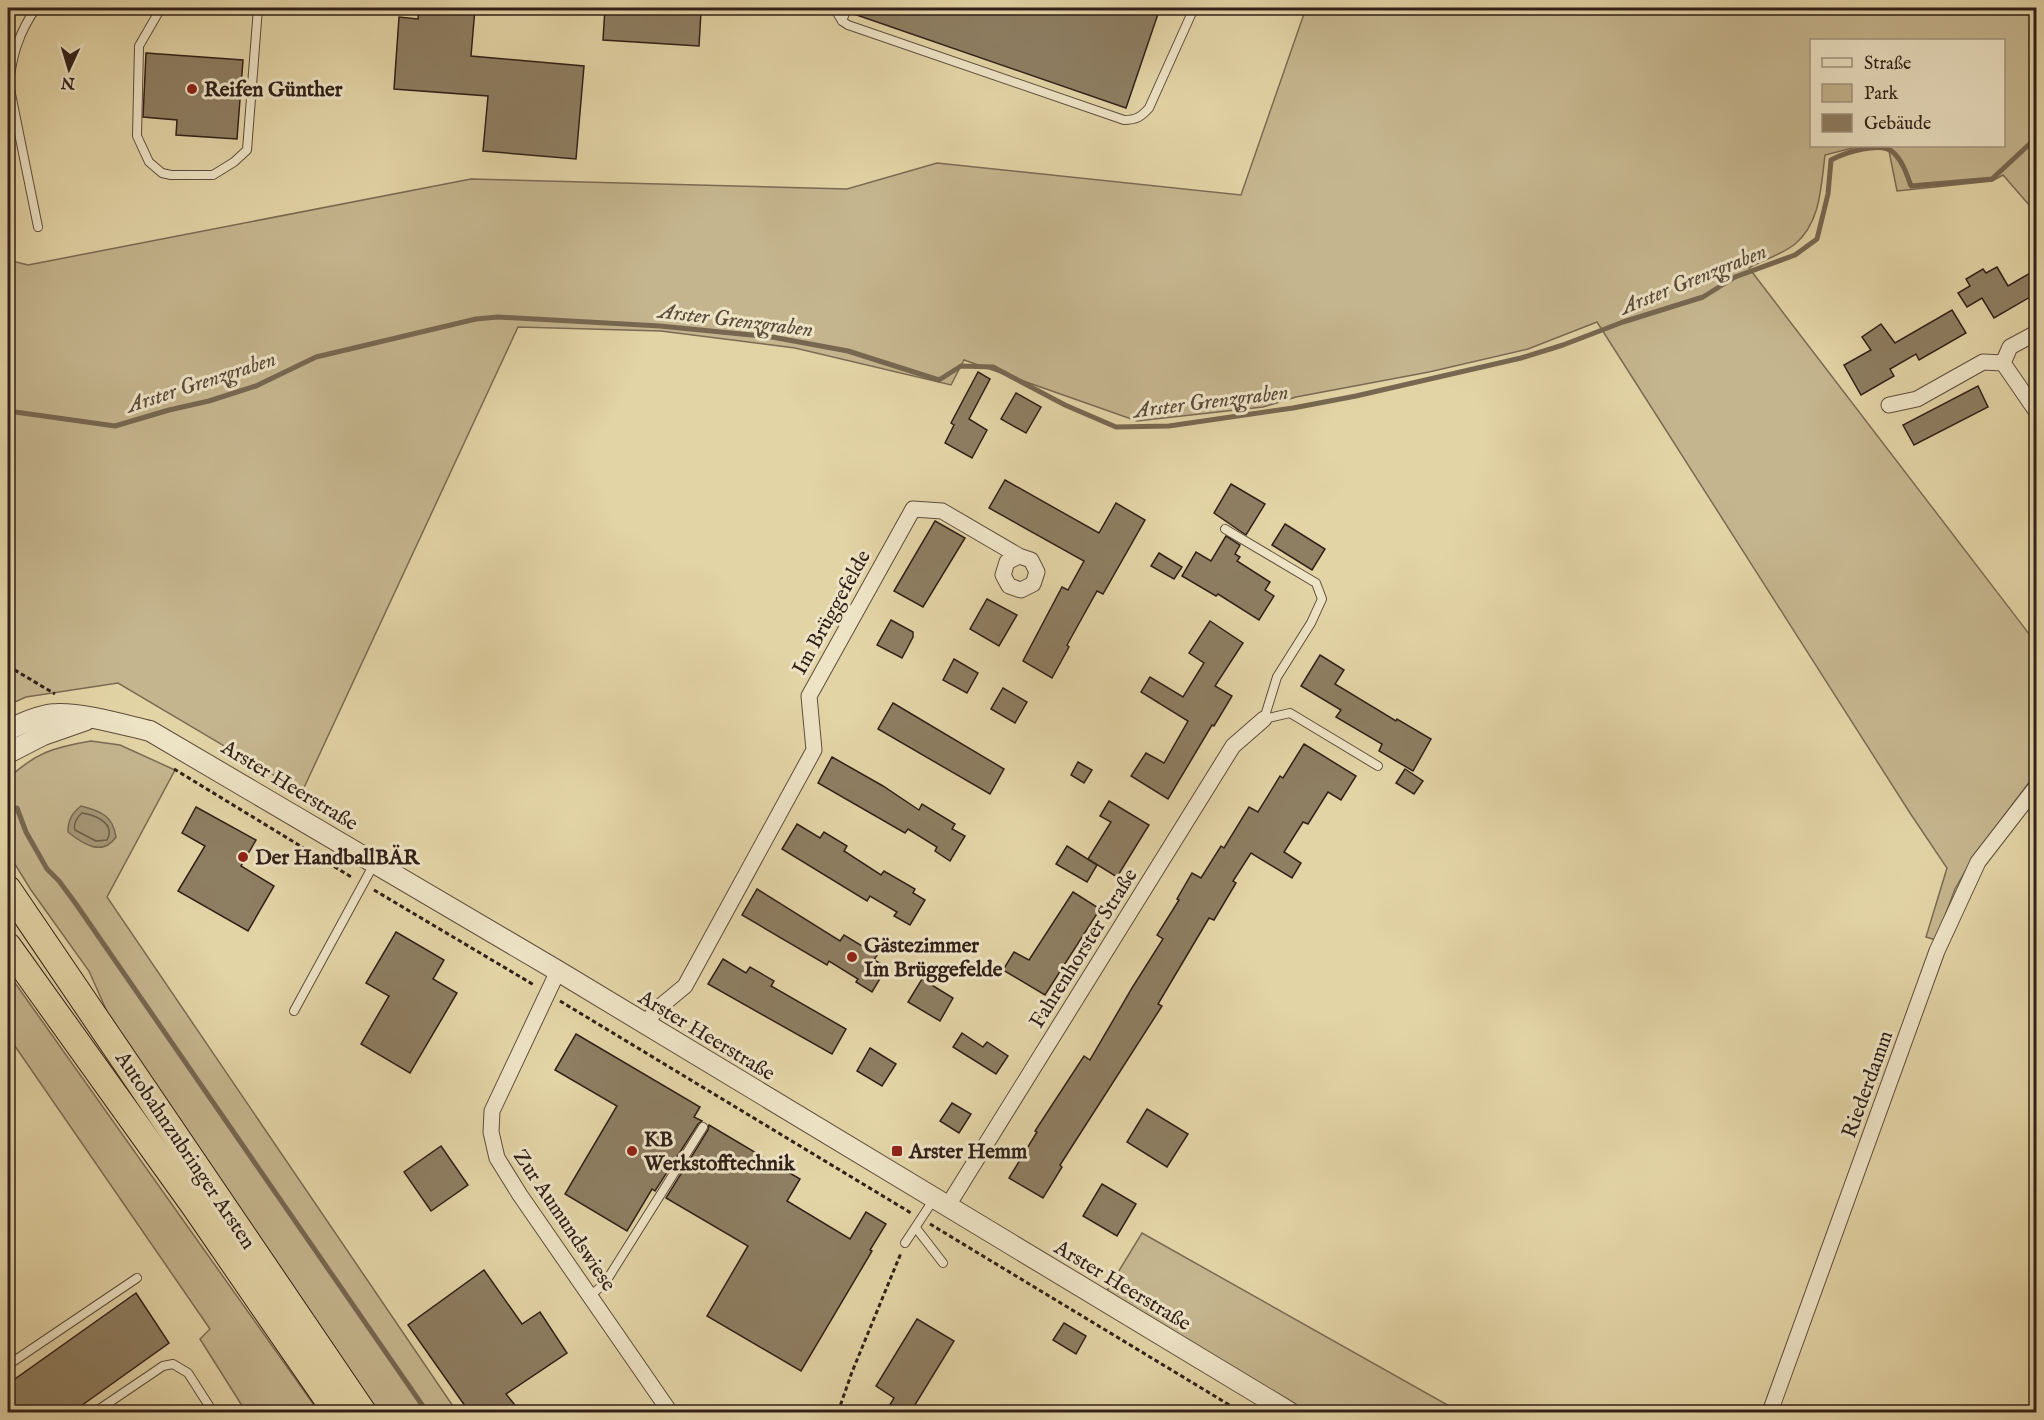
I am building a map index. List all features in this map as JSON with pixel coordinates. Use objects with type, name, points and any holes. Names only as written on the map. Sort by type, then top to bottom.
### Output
[{"type":"highway","name":"Autobahnzubringer Arsten","points":[[8,889],[363,1413]]},
{"type":"highway","name":"Autobahnzubringer Arsten","points":[[8,946],[195,1207],[336,1413]]},
{"type":"street","points":[[2003,363],[2010,347],[2037,333]]},
{"type":"street","points":[[1889,405],[1917,399],[1983,363],[2003,363]]},
{"type":"street","points":[[2003,363],[2037,411]]},
{"type":"street","name":"Im Brüggefelde","points":[[645,1025],[656,1010],[685,986],[814,750],[808,696],[913,509],[942,511],[1019,556]]},
{"type":"street","name":"Arster Heerstraße","points":[[8,730],[21,723],[56,714],[92,718],[150,731],[558,971],[1289,1413]]},
{"type":"street","points":[[8,753],[43,735],[92,718]]},
{"type":"street","name":"Fahrenhorster Straße","points":[[940,1203],[1233,746],[1264,719]]},
{"type":"street","name":"Riederdamm","points":[[1770,1413],[1937,951],[1978,862],[2037,787]]},
{"type":"street","name":"Zur Aumundswiese","points":[[558,971],[492,1111],[491,1132],[497,1158],[669,1412]]},
{"type":"lane","points":[[36,8],[19,35],[11,60],[9,84],[39,227]]},
{"type":"lane","points":[[161,8],[140,46],[137,136],[149,162],[162,173],[171,175],[213,175],[248,150],[258,8]]},
{"type":"lane","points":[[834,8],[842,21],[1124,120],[1135,120],[1142,117],[1149,108],[1194,8]]},
{"type":"lane","points":[[842,21],[847,8]]},
{"type":"lane","points":[[1226,529],[1316,583],[1322,599],[1311,623],[1277,677],[1264,719]]},
{"type":"lane","points":[[1264,719],[1290,713],[1378,766]]},
{"type":"lane","points":[[294,1011],[374,863]]},
{"type":"lane","points":[[590,1296],[605,1283],[703,1128]]},
{"type":"lane","points":[[905,1243],[922,1219],[940,1203]]},
{"type":"lane","points":[[916,1228],[943,1263]]},
{"type":"lane","points":[[8,1365],[136,1278]]},
{"type":"lane","points":[[95,1413],[163,1366],[173,1364],[188,1373],[213,1413]]},
{"type":"path","points":[[8,666],[55,694]]},
{"type":"path","points":[[171,766],[1241,1413]]},
{"type":"path","points":[[838,1413],[852,1372],[905,1243]]},
{"type":"green space","points":[[1306,8],[2036,8],[2036,213],[2003,175],[1992,181],[1897,191],[1888,147],[2005,147],[2005,39],[1810,39],[1810,147],[1856,147],[1825,155],[1818,203],[1804,235],[1790,248],[1749,268],[2036,643],[2036,773],[1974,856],[1955,889],[1936,940],[1926,937],[1947,868],[1597,322],[1528,349],[1429,372],[1296,397],[1263,407],[1137,421],[964,360],[951,385],[795,348],[661,331],[518,327],[302,792],[118,683],[26,697],[8,705],[8,260],[28,265],[471,179],[847,189],[937,163],[1241,195]]},
{"type":"green space","points":[[91,741],[120,745],[175,770],[107,897],[457,1412],[378,1412],[112,1023],[89,971],[31,890],[8,853],[8,779],[27,763],[46,752]]},
{"type":"green space","points":[[8,973],[319,1412],[246,1412],[200,1339],[210,1329],[8,1036]]},
{"type":"green space","points":[[1142,1233],[1460,1412],[1306,1412],[1106,1292]]},
{"type":"water","points":[[81,806],[100,812],[109,819],[116,837],[111,843],[99,847],[92,846],[68,832],[71,817]]},
{"type":"building","points":[[419,8],[475,8],[471,56],[584,66],[576,159],[483,151],[488,96],[394,89],[399,17],[418,19]]},
{"type":"building","points":[[605,8],[701,12],[699,46],[603,40]]},
{"type":"building","points":[[853,8],[1160,8],[1126,108],[851,13]]},
{"type":"building","name":"Reifen Günther","points":[[146,53],[243,60],[237,139],[176,135],[177,120],[143,117]]},
{"type":"building","points":[[1997,267],[2008,286],[2037,269],[2037,293],[1994,318],[1982,298],[1967,307],[1958,293],[1970,286],[1966,279],[1983,269],[1986,273]]},
{"type":"building","points":[[1952,310],[1966,333],[1919,360],[1916,354],[1890,369],[1894,376],[1861,395],[1844,365],[1871,350],[1862,337],[1881,324],[1895,343]]},
{"type":"building","points":[[978,372],[990,379],[969,419],[987,430],[972,458],[945,443],[954,425],[951,423]]},
{"type":"building","points":[[1978,386],[1988,407],[1914,445],[1903,425]]},
{"type":"building","points":[[1016,393],[1041,407],[1026,433],[1001,419]]},
{"type":"building","points":[[1005,480],[1099,533],[1116,503],[1145,520],[1103,594],[1097,591],[1067,645],[1069,647],[1052,678],[1023,661],[1062,587],[1068,590],[1084,561],[989,508]]},
{"type":"building","points":[[1231,484],[1265,504],[1246,535],[1214,513]]},
{"type":"building","points":[[935,521],[965,538],[923,607],[894,591]]},
{"type":"building","points":[[1285,524],[1325,549],[1312,570],[1272,545]]},
{"type":"building","points":[[1226,536],[1240,545],[1235,554],[1240,557],[1237,561],[1270,582],[1265,590],[1274,596],[1259,620],[1218,594],[1216,596],[1182,576],[1196,552],[1211,561]]},
{"type":"building","points":[[1159,553],[1182,567],[1174,579],[1151,566]]},
{"type":"building","points":[[987,599],[1017,615],[999,646],[970,629]]},
{"type":"building","points":[[891,620],[913,632],[913,637],[902,658],[877,645]]},
{"type":"building","points":[[1210,621],[1243,643],[1215,686],[1232,696],[1168,799],[1131,776],[1146,753],[1164,763],[1188,721],[1141,692],[1150,677],[1183,697],[1204,663],[1189,653]]},
{"type":"building","points":[[1320,655],[1344,670],[1335,684],[1431,739],[1413,771],[1379,751],[1382,744],[1336,717],[1341,710],[1301,686]]},
{"type":"building","points":[[954,659],[978,673],[967,693],[943,680]]},
{"type":"building","points":[[1003,688],[1027,702],[1015,723],[991,709]]},
{"type":"building","points":[[893,703],[1004,769],[990,794],[878,729]]},
{"type":"building","points":[[1304,744],[1356,776],[1341,800],[1328,792],[1308,824],[1303,822],[1284,852],[1301,863],[1292,878],[1251,853],[1233,881],[1236,883],[1214,920],[1209,918],[1158,1004],[1162,1006],[1060,1165],[1062,1167],[1043,1198],[1009,1178],[1037,1132],[1035,1131],[1084,1056],[1090,1060],[1163,939],[1157,935],[1179,900],[1177,899],[1192,873],[1201,878],[1221,846],[1224,848],[1249,807],[1258,812],[1280,776],[1283,778]]},
{"type":"building","points":[[832,757],[919,810],[922,804],[955,824],[952,829],[965,836],[950,861],[935,851],[937,847],[908,829],[905,833],[818,783]]},
{"type":"building","points":[[1078,762],[1092,770],[1084,783],[1071,775]]},
{"type":"building","points":[[1405,769],[1423,781],[1414,794],[1396,783]]},
{"type":"building","points":[[1109,801],[1149,825],[1117,877],[1088,859],[1111,822],[1100,816]]},
{"type":"building","points":[[196,807],[256,840],[241,866],[274,886],[248,931],[178,891],[205,846],[182,833]]},
{"type":"building","points":[[797,824],[820,838],[824,832],[847,846],[844,851],[881,875],[884,871],[915,889],[913,893],[925,900],[910,925],[894,916],[897,912],[870,896],[867,901],[782,849]]},
{"type":"building","points":[[1067,846],[1097,865],[1087,882],[1056,864]]},
{"type":"building","points":[[757,889],[840,941],[844,935],[877,955],[874,960],[887,967],[872,992],[856,982],[858,979],[829,961],[827,965],[742,915]]},
{"type":"building","points":[[1073,892],[1100,909],[1045,995],[1003,970],[1014,952],[1029,960]]},
{"type":"building","points":[[396,932],[444,960],[433,979],[457,993],[410,1073],[361,1044],[389,996],[366,983]]},
{"type":"building","points":[[723,959],[746,973],[750,967],[774,981],[771,986],[846,1029],[832,1054],[708,984]]},
{"type":"building","points":[[922,979],[953,998],[940,1021],[908,1002]]},
{"type":"building","points":[[962,1033],[983,1047],[987,1042],[1008,1056],[996,1074],[953,1047]]},
{"type":"building","name":"KB Werkstofftechnik","points":[[576,1034],[700,1107],[694,1117],[702,1121],[655,1191],[652,1189],[627,1231],[565,1194],[617,1106],[555,1070]]},
{"type":"building","points":[[870,1048],[896,1064],[882,1086],[857,1071]]},
{"type":"building","points":[[952,1103],[971,1114],[959,1133],[940,1121]]},
{"type":"building","points":[[1147,1109],[1188,1134],[1167,1167],[1127,1142]]},
{"type":"building","points":[[709,1125],[800,1179],[787,1201],[850,1239],[866,1212],[886,1224],[801,1371],[707,1316],[748,1246],[666,1198]]},
{"type":"building","points":[[441,1146],[468,1185],[431,1211],[404,1172]]},
{"type":"building","points":[[1102,1184],[1136,1204],[1117,1236],[1083,1216]]},
{"type":"building","points":[[484,1270],[522,1324],[540,1312],[567,1353],[506,1394],[515,1405],[503,1413],[470,1413],[408,1325]]},
{"type":"building","points":[[136,1293],[169,1343],[71,1413],[8,1413],[8,1384]]},
{"type":"building","points":[[917,1319],[954,1341],[910,1413],[885,1413],[894,1398],[876,1386]]},
{"type":"building","points":[[1064,1323],[1086,1336],[1076,1354],[1053,1340]]},
{"type":"waterway","name":"Arster Grenzgraben","points":[[8,411],[115,426],[256,386],[316,357],[476,319],[498,317],[660,326],[772,337],[848,351],[939,380],[961,366],[993,367],[1065,405],[1116,427],[1169,426],[1293,408],[1356,396],[1521,358],[1563,345],[1623,322],[1703,297],[1735,277],[1795,255],[1817,239],[1828,194],[1831,160],[1837,157],[1863,149],[1888,149],[1900,160],[1911,186],[1992,179],[2036,138]]},
{"type":"waterway","points":[[17,808],[26,832],[47,869],[76,904],[427,1412]]},
{"type":"place","name":"Reifen Günther","points":[[192,89]]},
{"type":"place","name":"Der HandballBÄR","points":[[243,857]]},
{"type":"place","name":"Gästezimmer Im Brüggefelde","points":[[852,957]]},
{"type":"place","name":"KB Werkstofftechnik","points":[[632,1151]]},
{"type":"place","name":"Arster Hemm","points":[[897,1151]]}]
